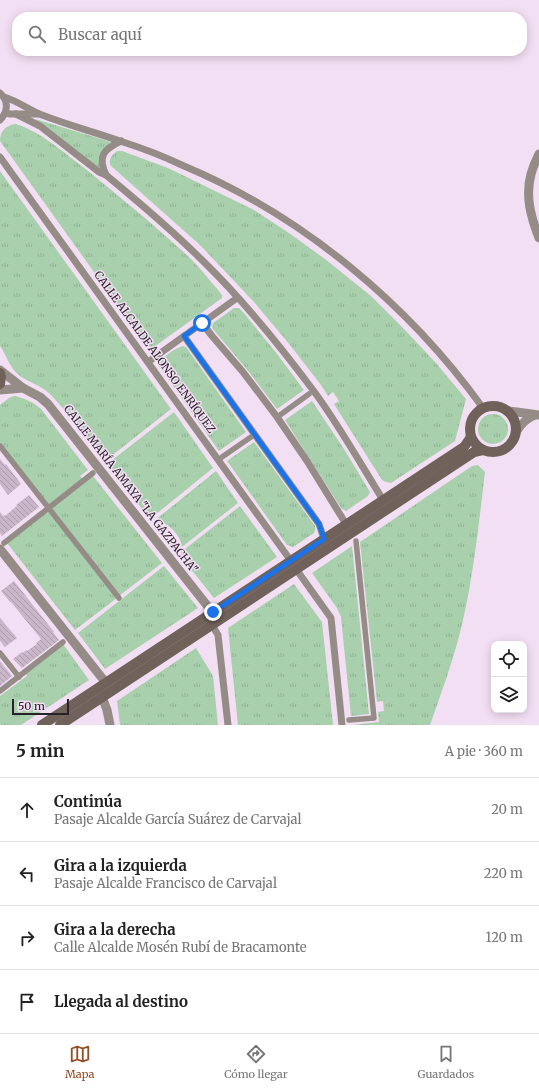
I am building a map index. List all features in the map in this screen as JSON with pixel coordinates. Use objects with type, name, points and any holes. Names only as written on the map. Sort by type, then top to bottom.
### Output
[{"type":"main road","points":[[0,373],[0,384]]},
{"type":"main road","points":[[495,406],[507,411],[513,419],[516,432],[509,445],[503,450],[496,452],[488,452],[477,446],[471,437],[470,426],[476,414],[483,408],[495,406]]},
{"type":"main road","points":[[60,725],[212,625],[294,565],[324,539],[464,447],[471,437]]},
{"type":"main road","points":[[42,725],[213,612],[294,565],[474,452],[483,450]]},
{"type":"street","points":[[0,120],[6,113],[6,104],[2,95]]},
{"type":"street","points":[[2,95],[41,115],[122,141],[186,166],[220,182],[258,203],[310,236],[341,259],[377,290],[406,318],[441,354],[483,408]]},
{"type":"street","points":[[6,113],[41,115]]},
{"type":"street","points":[[16,114],[40,126],[99,172],[106,175],[169,228],[210,268],[280,347],[314,391],[383,500]]},
{"type":"street","points":[[106,175],[102,168],[103,154],[107,149],[122,141]]},
{"type":"street","points":[[539,154],[531,174],[529,196],[529,208],[539,238]]},
{"type":"street","name":"CALLE ALCALDE ALONSO ENRÍQUEZ","points":[[0,157],[331,618],[342,725]]},
{"type":"street","points":[[148,362],[237,298]]},
{"type":"street","points":[[202,323],[243,372],[277,417],[307,461],[346,524]]},
{"type":"street","points":[[184,336],[319,524],[324,539]]},
{"type":"street","name":"CALLE MARÍA AMAYA \"LA GAZPACHA\"","points":[[0,370],[23,388],[35,394],[48,404],[213,612]]},
{"type":"street","points":[[0,390],[23,388]]},
{"type":"street","points":[[280,415],[309,394]]},
{"type":"street","points":[[507,411],[537,415]]},
{"type":"street","points":[[516,432],[522,422],[537,415]]},
{"type":"street","points":[[222,457],[251,436]]},
{"type":"street","points":[[0,446],[119,598]]},
{"type":"street","points":[[93,473],[2,546],[106,683]]},
{"type":"street","points":[[349,720],[374,718],[356,541]]},
{"type":"street","points":[[212,625],[218,635],[228,725]]},
{"type":"street","points":[[0,691],[63,642]]},
{"type":"street","points":[[0,653],[19,677]]},
{"type":"street","points":[[102,698],[107,710],[110,725]]},
{"type":"green space","points":[[35,119],[111,142],[105,148],[101,171]]},
{"type":"green space","points":[[16,124],[26,128],[53,144],[140,214],[191,259],[219,291],[222,298],[154,347],[147,346],[0,141],[2,131],[9,126]]},
{"type":"green space","points":[[117,151],[122,151],[168,168],[254,210],[325,259],[371,296],[436,363],[466,399],[455,441],[391,483],[382,480],[334,404],[339,401],[333,392],[328,396],[290,345],[254,302],[200,245],[110,165],[111,157]]},
{"type":"green space","points":[[0,171],[171,409],[105,461],[50,394],[43,388],[17,373],[11,366],[0,346]]},
{"type":"green space","points":[[234,308],[239,308],[243,312],[304,390],[277,409],[249,372],[212,328],[213,323]]},
{"type":"green space","points":[[183,346],[186,347],[246,432],[219,451],[159,366],[168,354]]},
{"type":"green space","points":[[14,396],[29,401],[41,409],[88,470],[80,476],[83,479],[49,505],[0,443],[0,405]]},
{"type":"green space","points":[[312,401],[370,492],[368,496],[346,511],[341,508],[285,420]]},
{"type":"green space","points":[[174,412],[213,468],[150,519],[107,464]]},
{"type":"green space","points":[[493,414],[503,419],[508,429],[503,439],[493,444],[483,439],[478,429],[483,419]]},
{"type":"green space","points":[[254,442],[315,526],[314,533],[293,547],[287,545],[227,461]]},
{"type":"green space","points":[[478,465],[485,472],[470,584],[456,647],[430,725],[352,725],[379,722],[378,712],[384,711],[383,701],[377,702],[360,542],[472,466]]},
{"type":"green space","points":[[216,471],[238,503],[182,547],[179,538],[173,529],[164,523],[154,521]]},
{"type":"green space","points":[[93,476],[162,563],[119,596],[52,508]]},
{"type":"green space","points":[[240,506],[277,557],[214,598],[182,558],[181,552]]},
{"type":"green space","points":[[48,511],[117,598],[75,630],[7,543]]},
{"type":"green space","points":[[352,546],[369,714],[351,716],[341,617],[337,608],[312,573]]},
{"type":"green space","points":[[164,566],[198,608],[105,669],[78,633]]},
{"type":"green space","points":[[294,584],[322,622],[333,725],[238,725],[228,628]]},
{"type":"green space","points":[[63,644],[89,680],[21,725],[0,725],[0,696],[27,676],[26,674]]},
{"type":"green space","points":[[196,648],[213,676],[218,725],[120,725],[117,701]]},
{"type":"building","points":[[0,459],[5,465],[6,464],[21,484],[8,495],[0,484]]},
{"type":"building","points":[[29,495],[39,507],[2,536],[0,533],[0,512],[3,516],[5,516]]},
{"type":"building","points":[[14,581],[59,640],[22,668],[13,659],[37,644],[36,643],[41,639],[1,591]]},
{"type":"building","points":[[0,618],[17,638],[5,647],[0,641]]},
{"type":"building","points":[[0,661],[12,676],[0,686]]},
{"type":"route","points":[[202,323],[184,336],[319,524],[324,539],[213,612]]}]
